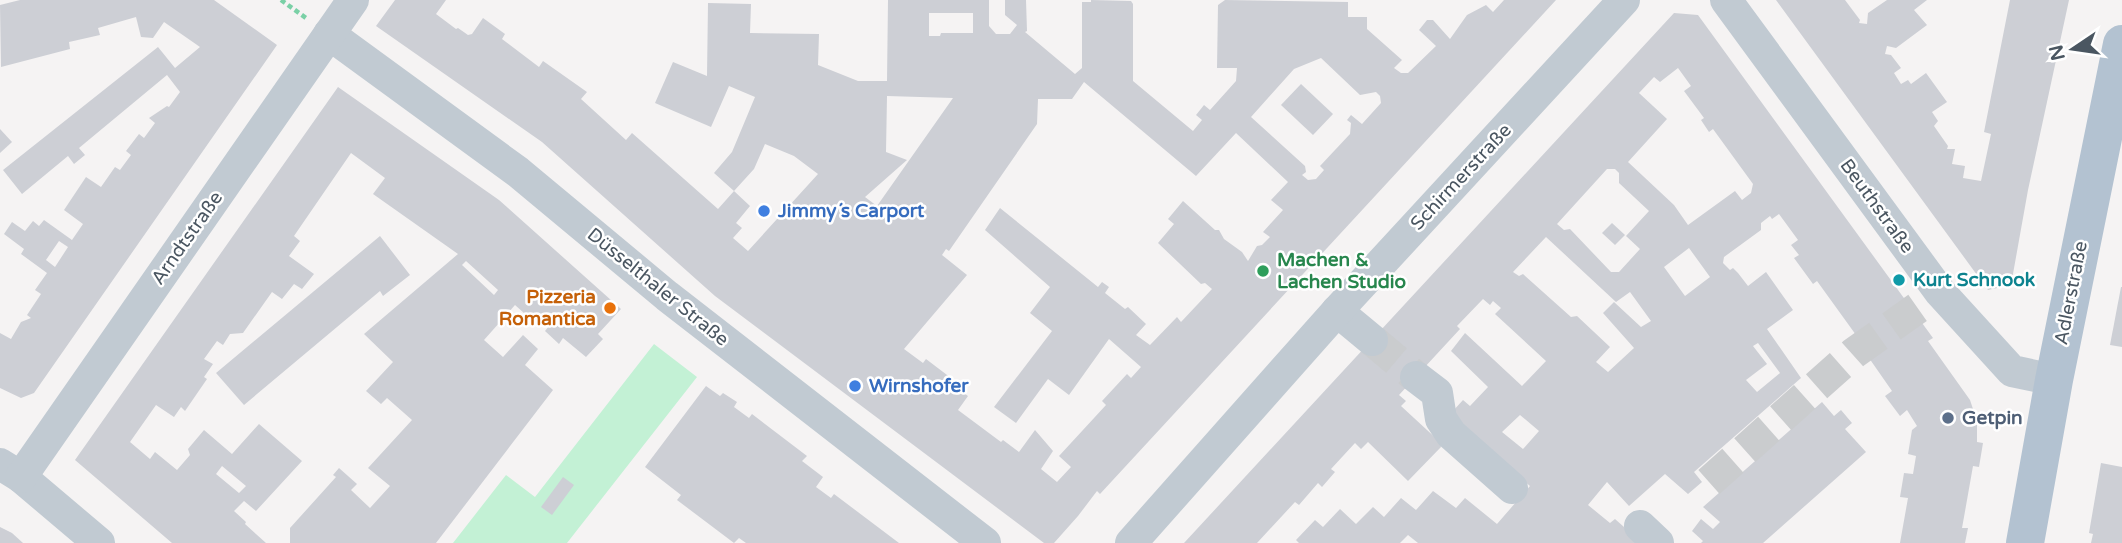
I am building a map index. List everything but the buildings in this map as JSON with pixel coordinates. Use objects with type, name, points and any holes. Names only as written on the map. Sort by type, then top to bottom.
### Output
[{"type":"main road","name":"Adlerstraße","points":[[2025,543],[2054,380],[2122,44]]},
{"type":"street","name":"Arndtstraße","points":[[11,471],[353,0]]},
{"type":"street","name":"Schirmerstraße","points":[[1131,543],[1337,311],[1624,0]]},
{"type":"street","name":"Beuthstraße","points":[[1726,0],[1940,292],[2012,371],[2054,380]]},
{"type":"street","name":"Düsselthaler Straße","points":[[329,34],[518,172],[667,296],[985,543]]},
{"type":"street","points":[[1337,311],[1372,340]]},
{"type":"street","points":[[1416,377],[1437,393],[1441,419],[1451,434],[1512,488]]},
{"type":"street","points":[[11,471],[99,543]]},
{"type":"green space","points":[[654,344],[697,377],[567,543],[453,543],[506,475],[535,497]]},
{"type":"tunnel","points":[[1709,482],[1854,353],[1940,292]]},
{"type":"tunnel","points":[[1372,340],[1416,377]]},
{"type":"place","name":"Jimmy´s Carport","points":[[764,211]]},
{"type":"place","name":"Machen & Lachen Studio","points":[[1263,271]]},
{"type":"place","name":"Kurt Schnook","points":[[1899,280]]},
{"type":"place","name":"Pizzeria Romantica","points":[[610,308]]},
{"type":"place","name":"Wirnshofer","points":[[855,386]]},
{"type":"place","name":"Getpin","points":[[1948,418]]}]
